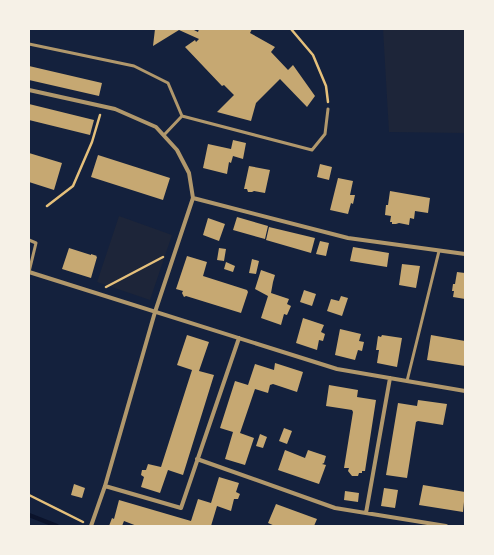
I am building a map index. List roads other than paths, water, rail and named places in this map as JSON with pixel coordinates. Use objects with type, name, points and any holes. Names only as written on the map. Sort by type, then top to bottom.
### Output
[{"type":"street","points":[[29,90],[115,109],[156,127],[177,150],[189,173],[193,198],[155,312],[105,486],[91,526]]},
{"type":"street","points":[[193,198],[348,238],[465,254]]},
{"type":"street","points":[[29,272],[337,369],[465,391]]},
{"type":"street","points":[[105,486],[181,508],[239,338]]},
{"type":"street","points":[[366,513],[390,378]]},
{"type":"street","points":[[198,459],[335,508],[446,526]]},
{"type":"lane","points":[[29,44],[134,66],[168,83],[182,116]]},
{"type":"lane","points":[[182,116],[312,150],[325,134],[328,109]]},
{"type":"lane","points":[[164,135],[182,116]]},
{"type":"lane","points":[[29,240],[36,243],[29,272]]},
{"type":"lane","points":[[408,381],[439,251]]},
{"type":"waterway","points":[[29,515],[57,526]]}]
